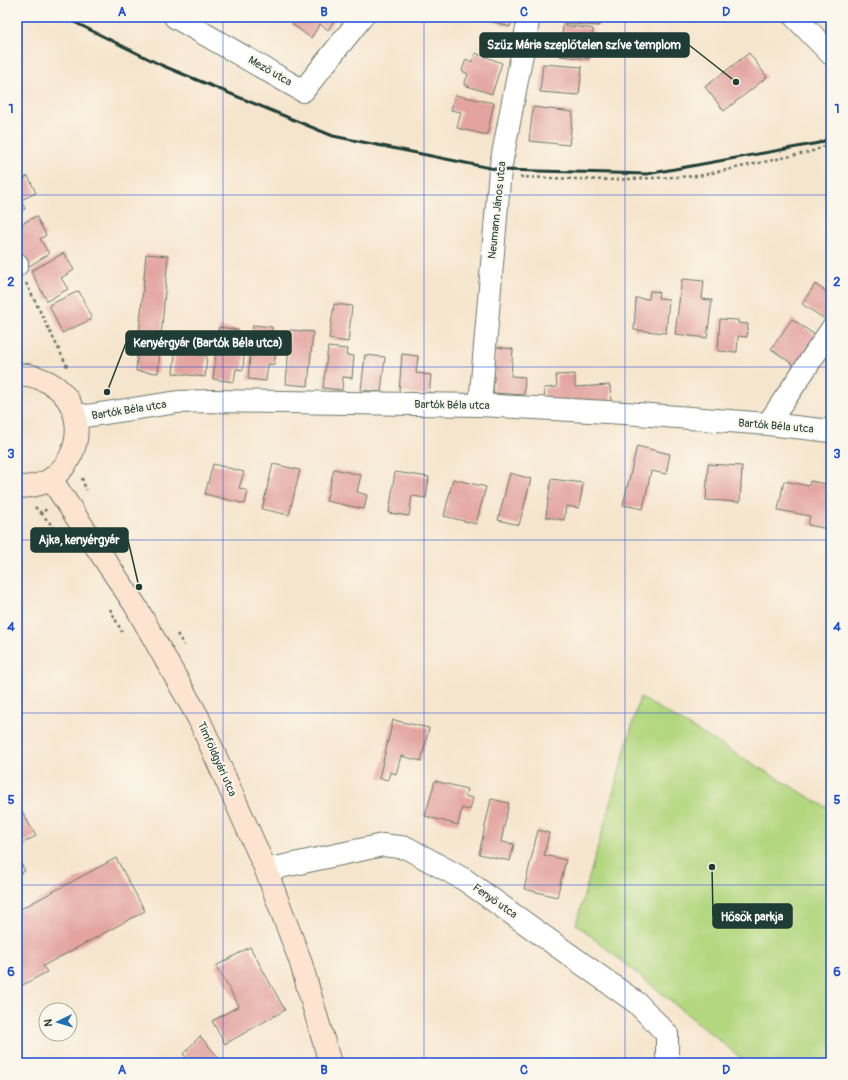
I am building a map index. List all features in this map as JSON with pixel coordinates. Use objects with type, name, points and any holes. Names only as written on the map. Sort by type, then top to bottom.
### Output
[{"type":"main road","points":[[17,375],[34,376],[47,381],[59,389],[68,400],[74,413],[77,428],[76,443],[71,457],[62,470],[51,479],[35,486],[17,488]]},
{"type":"main road","name":"Timföldgyári utca","points":[[51,479],[135,605],[198,717],[266,870],[300,960],[330,1063]]},
{"type":"street","name":"Mező utca","points":[[176,17],[303,91],[362,17]]},
{"type":"street","name":"Neumann János utca","points":[[480,405],[499,177],[529,17]]},
{"type":"street","points":[[795,17],[831,54]]},
{"type":"street","points":[[768,424],[831,330]]},
{"type":"street","name":"Bartók Béla utca","points":[[74,413],[86,416],[178,402],[211,401],[480,405],[625,413],[768,424],[831,431]]},
{"type":"street","name":"Fenyő utca","points":[[266,870],[382,845],[407,848],[465,880],[637,1003],[667,1034],[666,1063]]},
{"type":"path","points":[[499,177],[608,180],[698,176],[810,152],[831,144]]},
{"type":"path","points":[[17,265],[68,368]]},
{"type":"green space","points":[[640,697],[831,810],[831,1063],[747,1063],[576,924]]},
{"type":"building","points":[[297,17],[336,18],[328,30],[320,24],[311,38],[292,24]]},
{"type":"building","points":[[518,17],[517,20],[512,19],[510,27],[481,18]]},
{"type":"building","points":[[563,17],[600,17],[599,26],[563,23]]},
{"type":"building","points":[[563,25],[593,29],[589,59],[560,56]]},
{"type":"building","points":[[475,53],[502,63],[492,94],[464,85],[468,74],[462,71],[466,59],[472,62]]},
{"type":"building","points":[[749,53],[767,77],[724,111],[705,87]]},
{"type":"building","points":[[543,64],[582,67],[579,95],[540,92]]},
{"type":"building","points":[[455,95],[494,103],[487,135],[457,128],[461,112],[451,110]]},
{"type":"building","points":[[533,107],[573,112],[569,145],[529,141]]},
{"type":"building","points":[[17,136],[20,143],[17,144]]},
{"type":"building","points":[[28,176],[36,193],[21,200],[25,209],[17,213],[17,182]]},
{"type":"building","points":[[36,216],[46,235],[40,239],[49,254],[29,266],[17,245],[17,227]]},
{"type":"building","points":[[64,253],[74,270],[61,278],[68,289],[47,301],[31,271]]},
{"type":"building","points":[[146,254],[168,256],[158,373],[136,371]]},
{"type":"building","points":[[682,279],[704,281],[702,299],[712,300],[707,338],[675,334]]},
{"type":"building","points":[[815,284],[831,295],[831,323],[802,304]]},
{"type":"building","points":[[79,291],[92,319],[62,333],[49,305]]},
{"type":"building","points":[[650,291],[659,292],[658,298],[669,299],[666,333],[634,330],[636,298],[649,299]]},
{"type":"building","points":[[334,304],[352,306],[348,342],[329,339]]},
{"type":"building","points":[[720,319],[738,320],[738,323],[748,324],[747,337],[738,336],[737,352],[718,351]]},
{"type":"building","points":[[792,319],[822,340],[801,370],[771,349]]},
{"type":"building","points":[[253,325],[272,327],[270,343],[277,344],[274,365],[268,364],[266,381],[248,379]]},
{"type":"building","points":[[219,327],[239,330],[237,354],[244,355],[243,370],[236,369],[234,382],[213,379]]},
{"type":"building","points":[[290,330],[313,332],[308,386],[286,384]]},
{"type":"building","points":[[177,336],[196,338],[195,355],[207,356],[205,377],[173,373]]},
{"type":"building","points":[[328,347],[347,349],[346,355],[354,356],[352,378],[343,377],[342,390],[323,388]]},
{"type":"building","points":[[496,347],[513,349],[511,376],[525,377],[524,395],[493,393]]},
{"type":"building","points":[[402,354],[418,356],[416,373],[431,375],[429,395],[399,392]]},
{"type":"building","points":[[365,355],[385,357],[381,392],[361,390]]},
{"type":"building","points":[[575,374],[575,387],[610,385],[611,403],[545,406],[544,388],[557,387],[556,375]]},
{"type":"building","points":[[637,446],[670,454],[666,474],[651,471],[643,509],[623,505]]},
{"type":"building","points":[[213,464],[244,472],[239,488],[248,491],[245,504],[205,494]]},
{"type":"building","points":[[273,464],[300,470],[289,515],[262,509]]},
{"type":"building","points":[[708,464],[742,466],[740,502],[706,500]]},
{"type":"building","points":[[334,469],[361,475],[357,492],[367,495],[364,509],[326,501]]},
{"type":"building","points":[[395,472],[429,477],[426,498],[412,496],[409,516],[389,513]]},
{"type":"building","points":[[510,473],[531,479],[519,525],[498,520]]},
{"type":"building","points":[[453,479],[486,487],[476,524],[444,516]]},
{"type":"building","points":[[551,479],[583,483],[579,508],[566,506],[564,520],[546,517]]},
{"type":"building","points":[[784,481],[809,486],[810,481],[831,485],[831,512],[828,529],[808,525],[810,516],[778,510]]},
{"type":"building","points":[[393,720],[429,728],[421,761],[401,756],[396,774],[390,772],[388,780],[379,778]]},
{"type":"building","points":[[435,781],[467,789],[465,796],[473,798],[470,810],[462,808],[458,825],[425,816]]},
{"type":"building","points":[[491,799],[509,803],[501,842],[514,844],[510,861],[479,854]]},
{"type":"building","points":[[21,810],[36,836],[17,846],[17,812]]},
{"type":"building","points":[[538,830],[549,833],[544,855],[566,860],[557,897],[524,889]]},
{"type":"building","points":[[17,857],[25,871],[17,875]]},
{"type":"building","points":[[116,858],[145,911],[43,966],[47,972],[17,988],[17,911]]},
{"type":"building","points":[[250,947],[285,1010],[225,1044],[212,1021],[239,1006],[216,966]]},
{"type":"building","points":[[200,1036],[223,1063],[191,1063],[183,1054]]},
{"type":"railway","points":[[64,17],[161,65],[333,136],[500,170],[647,174],[819,143],[831,138]]},
{"type":"place","name":"Szűz Mária szeplőtelen szíve templom","points":[[736,82]]},
{"type":"place","name":"Kenyérgyár (Bartók Béla utca)","points":[[107,392]]},
{"type":"place","name":"Ajka, kenyérgyár","points":[[139,587]]},
{"type":"place","name":"Hősök parkja","points":[[712,867]]}]
